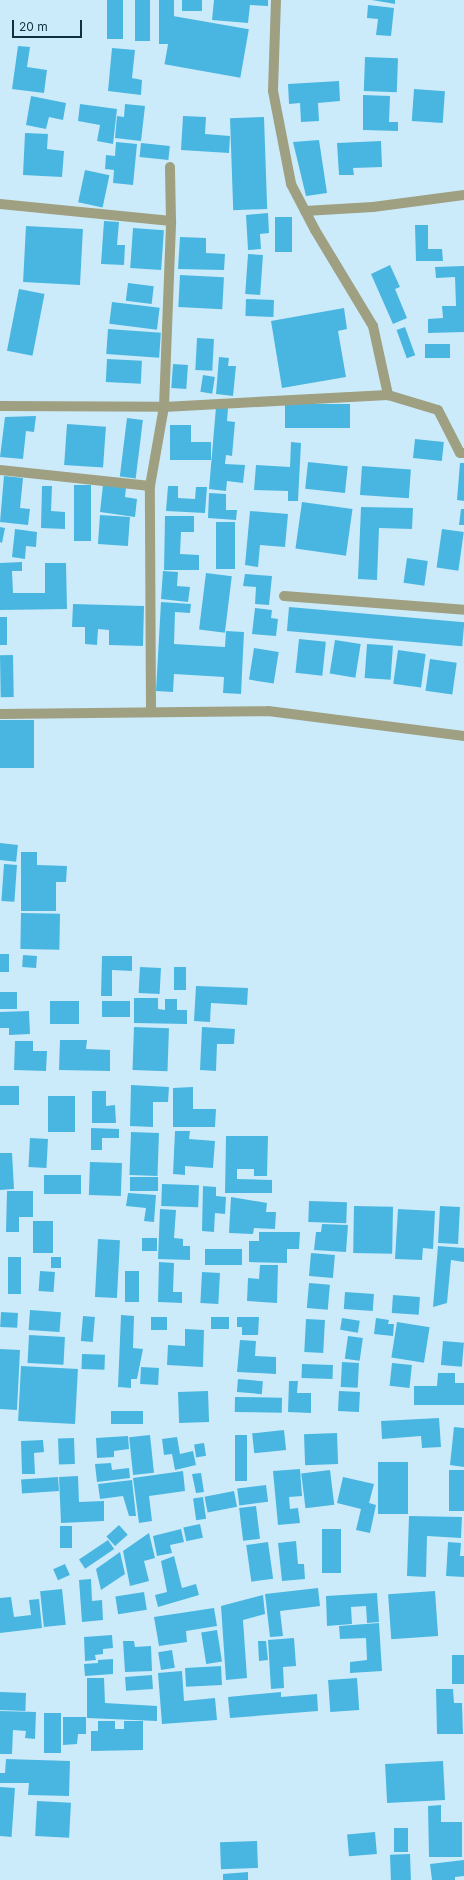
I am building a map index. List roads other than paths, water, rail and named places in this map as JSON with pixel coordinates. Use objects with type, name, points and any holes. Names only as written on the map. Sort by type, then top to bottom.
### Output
[{"type":"street","points":[[276,0],[273,91],[291,184],[305,211],[374,326],[388,395]]},
{"type":"street","points":[[151,712],[150,486],[164,407],[171,221],[170,167]]},
{"type":"street","points":[[305,211],[373,207],[464,194]]},
{"type":"street","points":[[0,204],[171,221]]},
{"type":"street","points":[[0,406],[164,407],[388,395],[438,410],[460,453],[464,453]]},
{"type":"street","points":[[0,470],[150,486]]},
{"type":"street","points":[[284,596],[464,610]]},
{"type":"street","points":[[0,714],[268,711],[464,736]]}]
